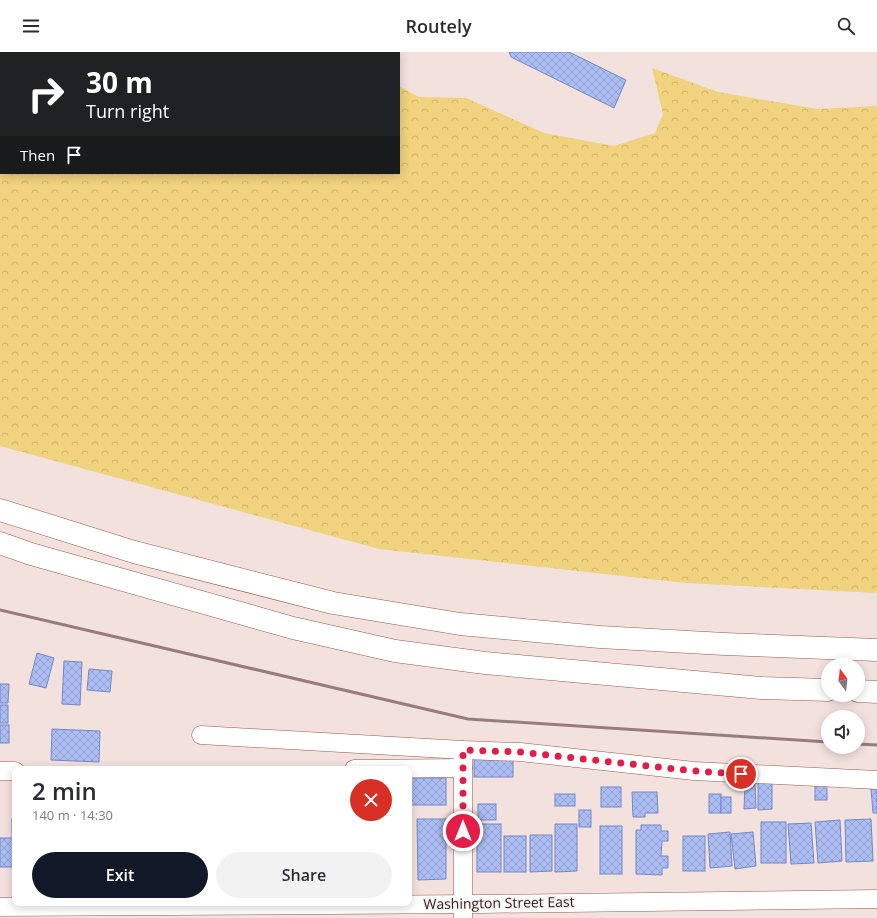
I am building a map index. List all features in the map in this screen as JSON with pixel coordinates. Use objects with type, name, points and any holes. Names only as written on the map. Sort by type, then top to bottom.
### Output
[{"type":"highway","points":[[0,510],[134,552],[333,602],[460,624],[600,637],[877,650]]},
{"type":"highway","points":[[0,543],[31,554],[292,628],[395,651],[509,665],[760,688],[821,690]]},
{"type":"highway","points":[[865,691],[877,692]]},
{"type":"street","points":[[201,735],[520,752],[694,771],[877,780]]},
{"type":"street","points":[[463,750],[463,911]]},
{"type":"street","points":[[412,768],[463,768]]},
{"type":"street","points":[[0,771],[12,771]]},
{"type":"street","name":"Washington Street East","points":[[164,906],[463,911],[877,899]]},
{"type":"street","name":"Washington Street East","points":[[0,907],[31,906]]},
{"type":"green space","points":[[652,68],[718,92],[817,109],[877,106],[877,593],[686,583],[379,549],[0,446],[0,174],[400,174],[400,87],[419,97],[466,98],[544,133],[614,146],[655,133],[663,114]]},
{"type":"building","points":[[509,52],[569,52],[626,80],[614,108],[511,57]]},
{"type":"building","points":[[37,653],[54,658],[46,688],[29,684]]},
{"type":"building","points":[[64,661],[82,662],[80,705],[62,704]]},
{"type":"building","points":[[89,669],[112,671],[110,692],[87,690]]},
{"type":"building","points":[[0,684],[9,684],[8,703],[0,703]]},
{"type":"building","points":[[0,705],[8,705],[8,723],[0,723]]},
{"type":"building","points":[[0,725],[9,725],[9,743],[0,743]]},
{"type":"building","points":[[52,729],[100,731],[99,762],[51,760]]},
{"type":"building","points":[[474,756],[513,756],[513,777],[474,777]]},
{"type":"building","points":[[412,778],[446,778],[446,805],[412,805]]},
{"type":"building","points":[[772,782],[772,809],[758,810],[758,783]]},
{"type":"building","points":[[745,784],[755,784],[756,808],[744,809]]},
{"type":"building","points":[[815,785],[827,785],[827,800],[815,800]]},
{"type":"building","points":[[601,787],[621,787],[621,807],[601,807]]},
{"type":"building","points":[[877,788],[877,813],[873,813],[871,789]]},
{"type":"building","points":[[632,792],[657,792],[658,813],[645,813],[645,817],[633,817]]},
{"type":"building","points":[[555,794],[575,794],[575,806],[555,806]]},
{"type":"building","points":[[709,794],[721,794],[721,813],[709,813]]},
{"type":"building","points":[[721,797],[731,797],[731,813],[721,813]]},
{"type":"building","points":[[478,804],[496,804],[496,820],[478,820]]},
{"type":"building","points":[[579,810],[591,810],[591,827],[579,827]]},
{"type":"building","points":[[417,819],[446,819],[446,879],[418,880]]},
{"type":"building","points":[[871,819],[873,861],[846,862],[845,820]]},
{"type":"building","points":[[840,820],[842,861],[818,863],[815,822]]},
{"type":"building","points":[[761,822],[786,822],[786,863],[761,863]]},
{"type":"building","points":[[811,823],[814,863],[791,864],[788,824]]},
{"type":"building","points":[[477,824],[501,824],[501,872],[477,872]]},
{"type":"building","points":[[555,824],[577,824],[577,871],[555,872]]},
{"type":"building","points":[[641,825],[661,825],[661,831],[668,831],[668,841],[662,841],[661,856],[668,856],[668,868],[662,868],[662,875],[636,874],[636,830],[641,830]]},
{"type":"building","points":[[600,826],[622,826],[622,874],[600,874]]},
{"type":"building","points":[[730,832],[732,866],[710,868],[708,834]]},
{"type":"building","points":[[753,832],[756,866],[735,869],[731,834]]},
{"type":"building","points":[[530,835],[552,835],[552,871],[530,872]]},
{"type":"building","points":[[504,836],[526,836],[526,872],[504,872]]},
{"type":"building","points":[[683,836],[705,836],[705,871],[683,871]]},
{"type":"building","points":[[0,838],[12,838],[12,867],[0,867]]},
{"type":"railway","points":[[0,610],[468,719],[821,742]]},
{"type":"railway","points":[[865,744],[877,745]]},
{"type":"route","points":[[463,831],[463,750],[520,752],[694,771],[741,774]]}]
